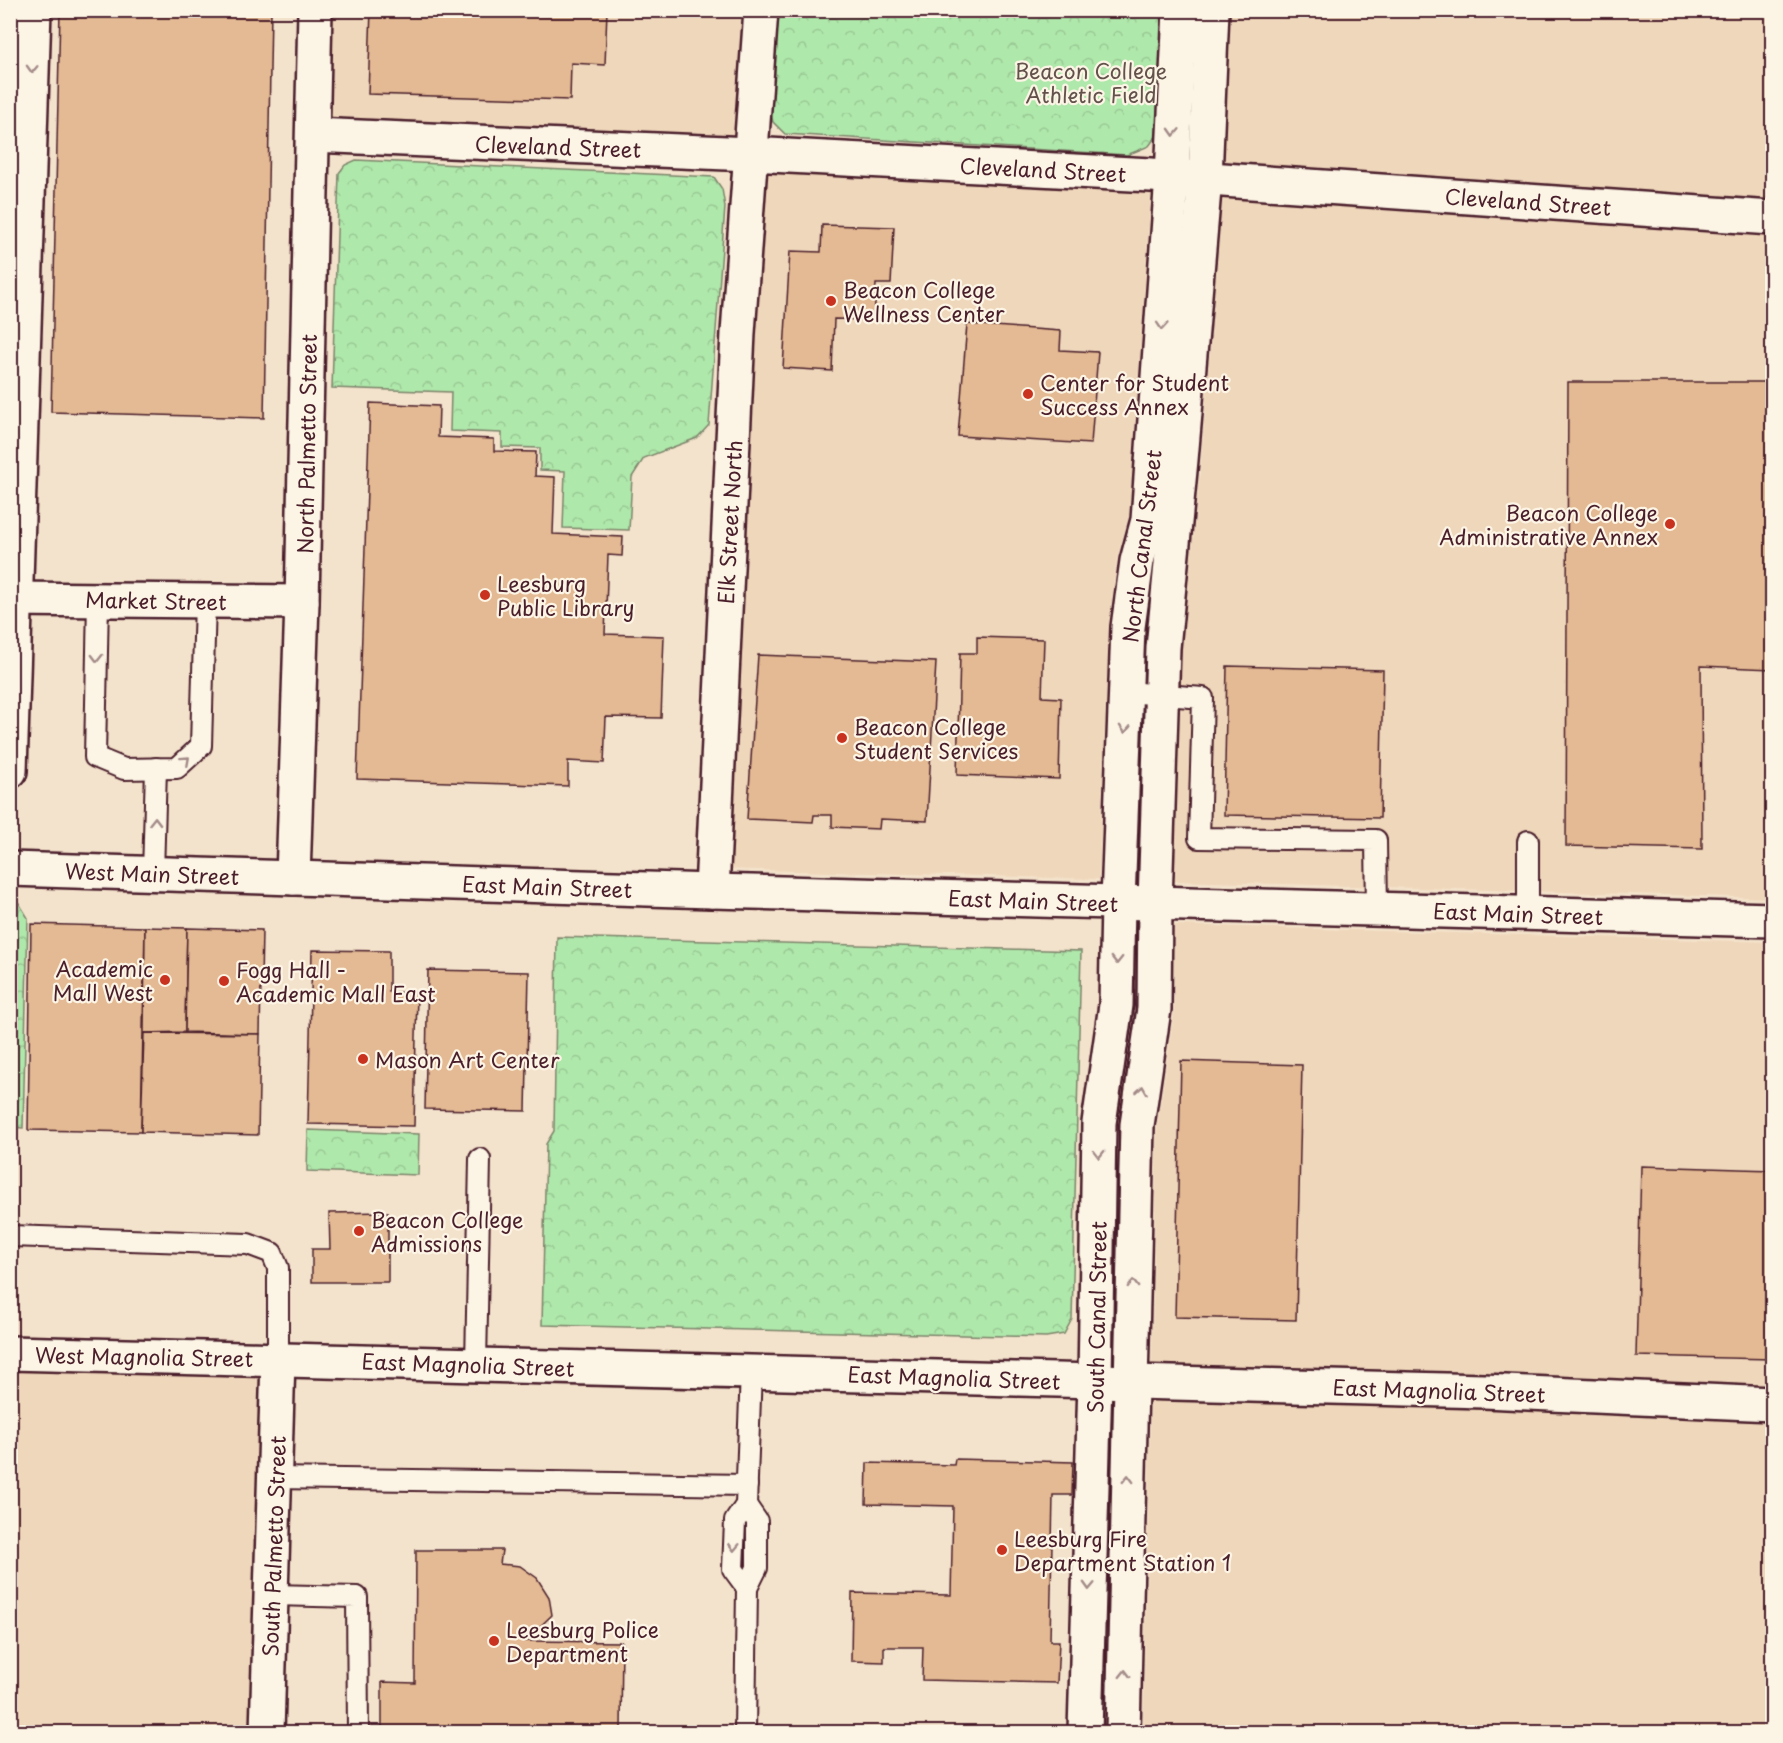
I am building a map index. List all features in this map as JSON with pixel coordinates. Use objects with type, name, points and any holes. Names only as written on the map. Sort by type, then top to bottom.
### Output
[{"type":"street","points":[[10,771],[13,599],[34,10]]},
{"type":"street","name":"North Palmetto Street","points":[[293,878],[302,602],[315,10]]},
{"type":"street","name":"Elk Street North","points":[[712,891],[738,333],[761,10]]},
{"type":"street","name":"North Canal Street","points":[[1118,902],[1128,627],[1137,561],[1148,520],[1172,176],[1180,10]]},
{"type":"street","points":[[1123,1732],[1137,1125],[1154,1010],[1161,694],[1204,178],[1212,10]]},
{"type":"street","name":"Cleveland Street","points":[[313,135],[750,154],[1172,176],[1773,218]]},
{"type":"street","name":"Market Street","points":[[13,599],[302,602]]},
{"type":"street","name":"West Main Street","points":[[10,869],[293,878]]},
{"type":"street","name":"East Main Street","points":[[293,878],[1773,920]]},
{"type":"street","name":"South Canal Street","points":[[1085,1732],[1095,1381],[1099,1123],[1116,1005],[1118,902]]},
{"type":"street","name":"West Magnolia Street","points":[[10,1353],[278,1359]]},
{"type":"street","name":"East Magnolia Street","points":[[278,1359],[1473,1391],[1773,1404]]},
{"type":"street","name":"South Palmetto Street","points":[[267,1732],[278,1359]]},
{"type":"lane","points":[[98,599],[95,757],[124,769],[177,768],[201,746],[205,601]]},
{"type":"lane","points":[[1126,692],[1203,698],[1199,838],[1376,840],[1377,909]]},
{"type":"lane","points":[[153,873],[156,768]]},
{"type":"lane","points":[[1528,841],[1528,913]]},
{"type":"lane","points":[[476,1364],[480,1159]]},
{"type":"lane","points":[[10,1236],[248,1244],[272,1253],[278,1268],[278,1359]]},
{"type":"lane","points":[[745,1732],[747,1588],[757,1568],[757,1521],[746,1495],[752,1371]]},
{"type":"lane","points":[[274,1478],[746,1495]]},
{"type":"lane","points":[[272,1595],[357,1597],[358,1732]]},
{"type":"shaded area","points":[[759,10],[759,132],[774,148],[1153,165],[1129,515],[1117,558],[1109,624],[1099,879],[719,869],[756,157],[326,133],[328,11]]},
{"type":"shaded area","points":[[1231,11],[1772,11],[1772,898],[1175,881],[1182,649],[1201,462],[1224,179]]},
{"type":"shaded area","points":[[1174,925],[1772,942],[1772,1732],[1143,1732],[1157,1127],[1174,1013]]},
{"type":"shaded area","points":[[10,1337],[287,1351],[277,1732],[11,1732]]},
{"type":"green space","name":"Beacon College Athletic Field","points":[[775,11],[1167,11],[1160,131],[1149,146],[1127,155],[785,134],[773,122],[769,107]]},
{"type":"green space","points":[[356,160],[714,177],[722,189],[725,207],[709,425],[697,438],[644,458],[632,477],[629,530],[563,528],[565,471],[540,470],[540,448],[502,447],[502,433],[450,431],[451,392],[332,388],[339,173],[345,165]]},
{"type":"green space","points":[[11,898],[19,903],[28,918],[23,1128],[11,1127]]},
{"type":"green space","points":[[557,937],[1081,951],[1072,1319],[1064,1334],[1046,1337],[542,1325],[546,1144],[554,1131]]},
{"type":"green space","points":[[308,1130],[419,1134],[418,1175],[307,1171]]},
{"type":"building","points":[[60,10],[271,10],[264,418],[51,412]]},
{"type":"building","points":[[371,10],[607,10],[605,65],[571,63],[570,100],[368,94]]},
{"type":"building","name":"Beacon College Wellness Center","points":[[822,225],[894,227],[891,284],[876,284],[874,320],[834,319],[832,371],[783,368],[790,251],[821,252]]},
{"type":"building","name":"Center for Student Success Annex","points":[[967,324],[1061,331],[1060,350],[1098,352],[1091,444],[958,436]]},
{"type":"building","name":"Beacon College Administrative Annex","points":[[1568,382],[1772,382],[1772,669],[1701,666],[1702,849],[1566,846]]},
{"type":"building","name":"Leesburg Public Library","points":[[370,403],[439,406],[438,437],[494,439],[494,451],[536,452],[535,476],[555,477],[553,534],[623,537],[622,556],[608,555],[605,634],[664,636],[661,718],[606,717],[604,763],[568,761],[568,786],[357,779]]},
{"type":"building","points":[[977,637],[1044,639],[1042,697],[1061,698],[1059,779],[957,775],[960,653],[977,653]]},
{"type":"building","name":"Beacon College Student Services","points":[[758,655],[936,662],[927,821],[880,819],[879,829],[832,827],[832,815],[814,815],[813,822],[747,819]]},
{"type":"building","points":[[1227,666],[1383,670],[1380,818],[1224,815]]},
{"type":"building","points":[[31,924],[145,927],[141,1132],[28,1130]]},
{"type":"building","name":"Academic Mall West","points":[[145,927],[187,928],[185,1032],[144,1033]]},
{"type":"building","name":"Fogg Hall - Academic Mall East","points":[[187,928],[262,930],[260,1034],[185,1032]]},
{"type":"building","name":"Mason Art Center","points":[[312,950],[389,951],[389,992],[417,993],[414,1126],[308,1124]]},
{"type":"building","points":[[428,970],[529,972],[526,1111],[425,1109]]},
{"type":"building","points":[[144,1033],[260,1034],[258,1135],[141,1132]]},
{"type":"building","points":[[1181,1061],[1302,1065],[1296,1320],[1175,1317]]},
{"type":"building","points":[[1641,1166],[1772,1170],[1772,1359],[1636,1356]]},
{"type":"building","name":"Beacon College Admissions","points":[[388,1212],[388,1282],[312,1282],[312,1249],[330,1249],[329,1213]]},
{"type":"building","name":"Leesburg Fire Department Station 1","points":[[955,1459],[1073,1462],[1072,1495],[1053,1495],[1050,1641],[1059,1641],[1057,1683],[922,1680],[923,1647],[884,1647],[884,1662],[851,1661],[852,1593],[951,1595],[953,1506],[866,1504],[867,1463],[954,1465]]},
{"type":"building","name":"Leesburg Police Department","points":[[416,1550],[502,1550],[500,1564],[520,1566],[537,1578],[549,1597],[552,1615],[525,1641],[622,1642],[621,1731],[661,1732],[382,1732],[382,1682],[415,1683]]},
{"type":"place","name":"Beacon College Wellness Center","points":[[831,301]]},
{"type":"place","name":"Center for Student Success Annex","points":[[1028,394]]},
{"type":"place","name":"Beacon College Administrative Annex","points":[[1670,524]]},
{"type":"place","name":"Leesburg Public Library","points":[[485,595]]},
{"type":"place","name":"Beacon College Student Services","points":[[842,738]]},
{"type":"place","name":"Academic Mall West","points":[[165,980]]},
{"type":"place","name":"Fogg Hall - Academic Mall East","points":[[224,981]]},
{"type":"place","name":"Mason Art Center","points":[[363,1059]]},
{"type":"place","name":"Beacon College Admissions","points":[[359,1231]]},
{"type":"place","name":"Leesburg Fire Department Station 1","points":[[1002,1550]]},
{"type":"place","name":"Leesburg Police Department","points":[[494,1641]]}]
